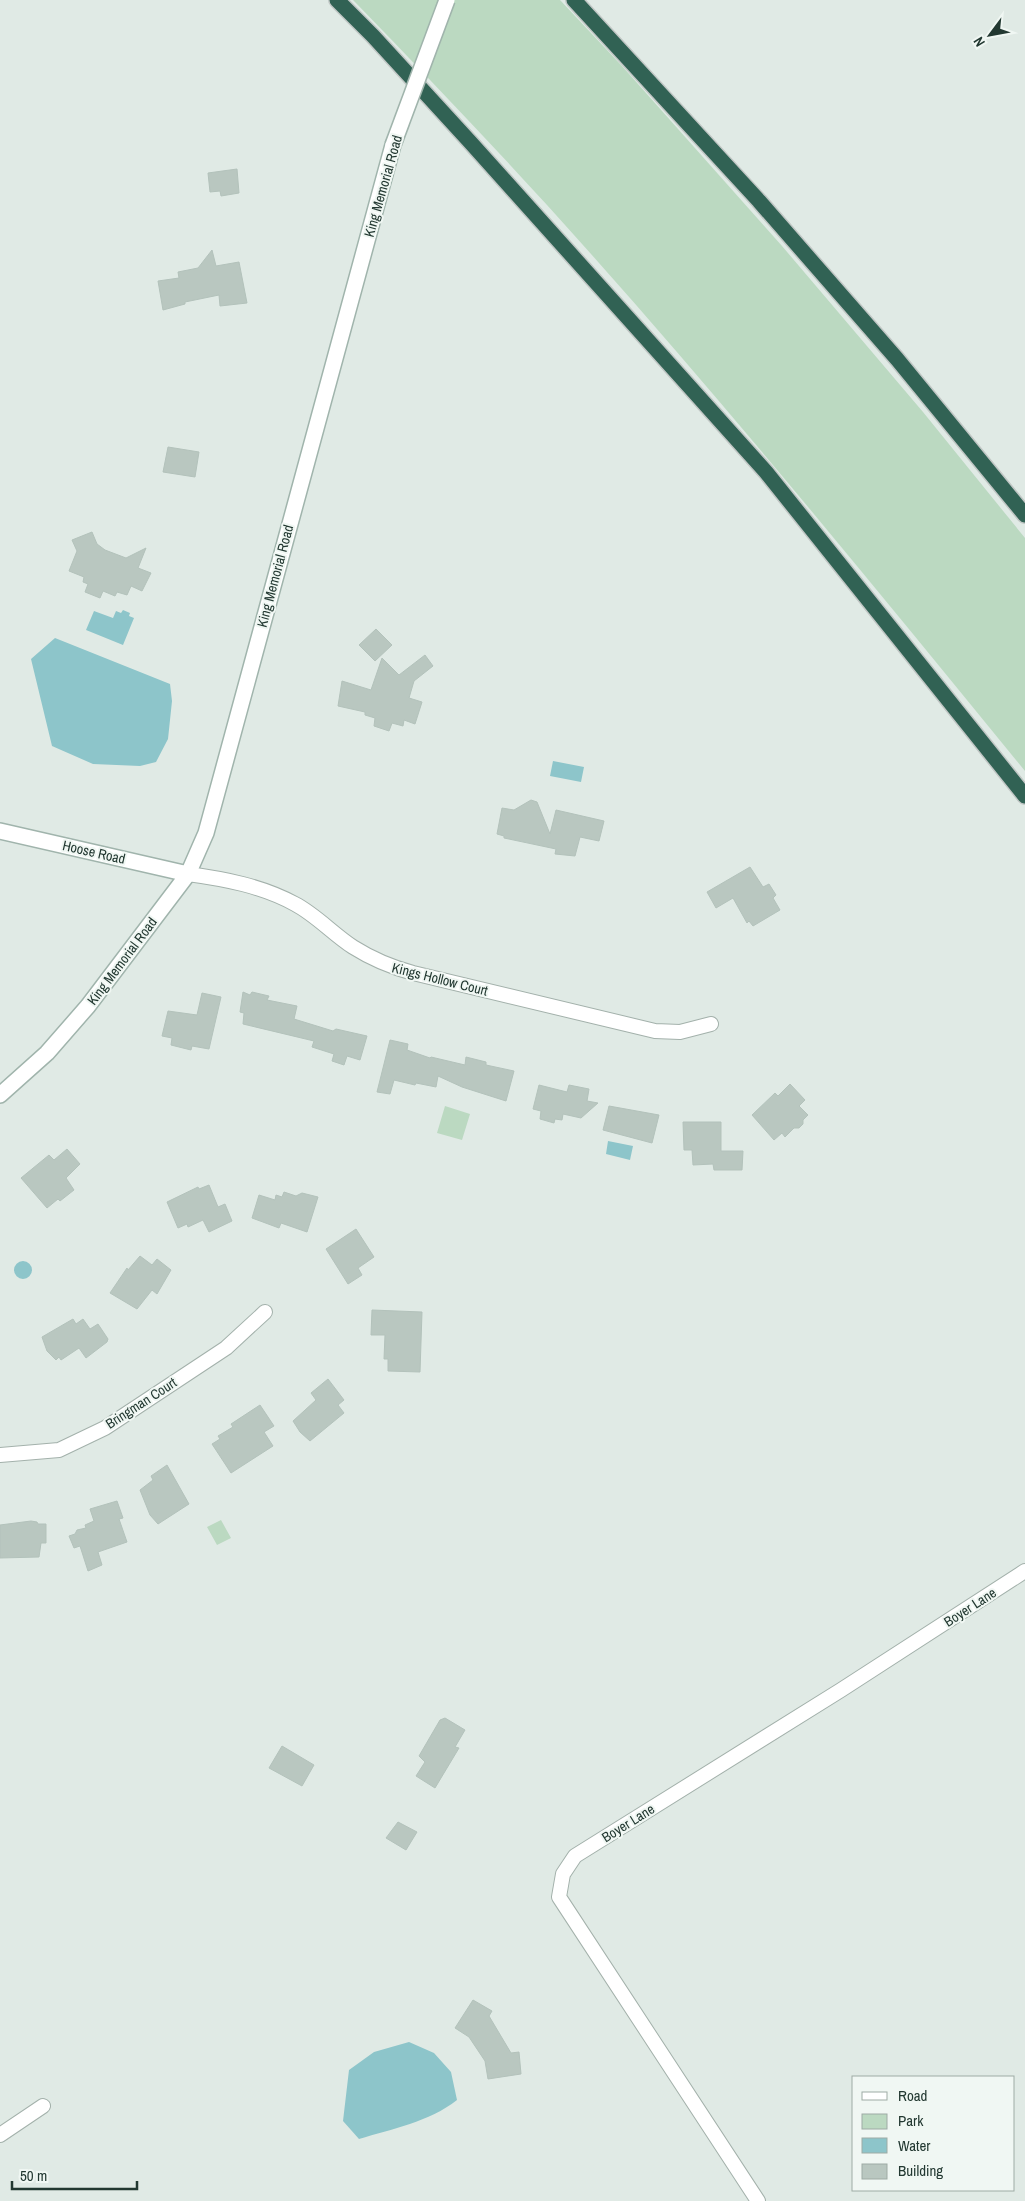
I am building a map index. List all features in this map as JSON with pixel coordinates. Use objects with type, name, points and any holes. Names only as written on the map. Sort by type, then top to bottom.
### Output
[{"type":"highway","points":[[337,0],[373,36],[471,143],[766,472],[1025,796]]},
{"type":"highway","points":[[574,0],[766,208],[897,359],[1025,515]]},
{"type":"street","name":"King Memorial Road","points":[[0,1095],[47,1053],[88,1006],[188,874],[206,833],[393,145],[447,0]]},
{"type":"street","name":"Hoose Road","points":[[0,831],[188,874]]},
{"type":"street","name":"Kings Hollow Court","points":[[188,874],[223,879],[270,892],[296,904],[353,948],[385,965],[412,973],[655,1030],[680,1032],[711,1024]]},
{"type":"street","name":"Bringman Court","points":[[0,1455],[59,1450],[105,1428],[226,1348],[265,1312]]},
{"type":"street","name":"Boyer Lane","points":[[758,2201],[566,1909],[560,1897],[563,1874],[575,1856],[841,1690],[1025,1571]]},
{"type":"street","points":[[0,2136],[43,2106]]},
{"type":"green space","points":[[353,0],[560,0],[622,66],[782,246],[923,412],[1025,538],[1025,771],[790,485],[609,274],[523,179]]},
{"type":"green space","points":[[445,1106],[470,1114],[462,1140],[437,1133]]},
{"type":"green space","points":[[221,1520],[231,1538],[217,1545],[207,1527]]},
{"type":"water","points":[[123,610],[130,613],[129,616],[134,618],[123,645],[86,630],[94,611],[113,618],[116,611],[121,613]]},
{"type":"water","points":[[55,638],[170,684],[172,701],[168,739],[156,762],[140,766],[93,764],[52,746],[31,659]]},
{"type":"water","points":[[553,761],[584,767],[581,782],[550,776]]},
{"type":"water","points":[[608,1141],[633,1146],[630,1160],[606,1154]]},
{"type":"water","points":[[19,1261],[27,1261],[32,1266],[30,1277],[19,1279],[14,1274],[14,1266]]},
{"type":"water","points":[[409,2042],[434,2053],[451,2072],[457,2100],[435,2114],[359,2139],[343,2121],[349,2070],[374,2052]]},
{"type":"building","points":[[237,169],[239,193],[221,196],[220,191],[210,192],[208,173]]},
{"type":"building","points":[[212,250],[216,266],[239,262],[247,303],[220,306],[219,295],[185,302],[185,304],[163,310],[158,281],[179,278],[178,272],[198,268]]},
{"type":"building","points":[[168,447],[199,452],[195,477],[163,472]]},
{"type":"building","points":[[92,532],[97,544],[105,550],[126,558],[146,548],[138,568],[151,573],[142,591],[131,586],[127,595],[117,592],[115,596],[103,591],[100,598],[85,592],[88,584],[83,582],[84,577],[69,571],[77,551],[72,540]]},
{"type":"building","points":[[376,629],[392,645],[375,661],[359,645]]},
{"type":"building","points":[[425,655],[433,666],[414,681],[409,698],[422,702],[415,724],[404,720],[403,726],[392,723],[389,731],[374,726],[375,718],[365,715],[365,712],[338,706],[342,681],[371,690],[382,658],[399,675]]},
{"type":"building","points":[[531,800],[537,802],[550,834],[556,810],[604,821],[599,841],[580,837],[575,856],[555,854],[556,849],[504,838],[504,836],[497,834],[502,808],[514,810]]},
{"type":"building","points":[[750,867],[763,887],[769,884],[776,895],[773,898],[780,910],[753,926],[749,921],[747,923],[733,898],[716,908],[707,892]]},
{"type":"building","points":[[243,992],[250,995],[252,992],[269,996],[267,1000],[297,1006],[294,1019],[333,1031],[336,1029],[367,1036],[360,1060],[347,1056],[344,1065],[332,1061],[334,1054],[312,1047],[314,1041],[243,1024],[244,1013],[240,1012]]},
{"type":"building","points":[[202,993],[221,997],[209,1049],[192,1046],[191,1050],[171,1045],[172,1038],[162,1036],[168,1011],[197,1015]]},
{"type":"building","points":[[390,1040],[408,1044],[407,1050],[430,1058],[465,1065],[466,1057],[486,1062],[486,1065],[514,1071],[506,1101],[462,1087],[438,1076],[436,1087],[394,1080],[390,1094],[377,1092]]},
{"type":"building","points":[[790,1084],[805,1100],[799,1106],[808,1115],[799,1128],[794,1128],[785,1137],[782,1133],[774,1140],[752,1115],[775,1093],[778,1096]]},
{"type":"building","points":[[539,1085],[567,1092],[569,1085],[589,1089],[587,1101],[598,1103],[581,1118],[563,1114],[562,1120],[555,1119],[554,1123],[540,1119],[541,1111],[533,1109]]},
{"type":"building","points":[[609,1106],[659,1115],[652,1143],[603,1130]]},
{"type":"building","points":[[683,1122],[721,1122],[721,1151],[743,1151],[742,1170],[714,1170],[713,1164],[693,1165],[692,1150],[684,1150]]},
{"type":"building","points":[[67,1149],[80,1164],[66,1178],[74,1190],[47,1208],[21,1178],[49,1155],[54,1160]]},
{"type":"building","points":[[209,1185],[218,1207],[225,1204],[232,1221],[209,1232],[203,1220],[188,1227],[187,1224],[178,1228],[167,1202],[198,1187],[199,1189]]},
{"type":"building","points":[[284,1192],[296,1196],[302,1193],[318,1197],[307,1232],[281,1223],[279,1228],[252,1218],[259,1195],[275,1200],[276,1195],[282,1197]]},
{"type":"building","points":[[356,1229],[374,1257],[358,1268],[362,1275],[348,1284],[326,1249]]},
{"type":"building","points":[[140,1256],[152,1265],[157,1259],[171,1270],[157,1294],[152,1290],[137,1309],[110,1293],[127,1268],[128,1270]]},
{"type":"building","points":[[372,1310],[422,1312],[420,1372],[388,1371],[388,1359],[384,1359],[385,1335],[371,1335]]},
{"type":"building","points":[[73,1319],[76,1324],[83,1319],[90,1329],[98,1324],[108,1339],[107,1342],[86,1358],[79,1348],[61,1360],[59,1357],[56,1360],[47,1351],[42,1337]]},
{"type":"building","points":[[328,1379],[344,1400],[338,1405],[344,1413],[310,1441],[300,1432],[293,1421],[316,1400],[311,1393]]},
{"type":"building","points":[[260,1405],[274,1426],[264,1432],[273,1446],[231,1473],[212,1444],[220,1439],[218,1436],[233,1427],[231,1424]]},
{"type":"building","points":[[167,1465],[189,1504],[158,1524],[150,1515],[140,1490],[153,1480],[151,1476]]},
{"type":"building","points":[[117,1501],[123,1518],[119,1519],[127,1542],[98,1552],[102,1565],[88,1571],[80,1546],[74,1548],[69,1536],[75,1534],[77,1530],[86,1528],[85,1525],[94,1521],[90,1509]]},
{"type":"building","points":[[31,1521],[38,1524],[46,1524],[46,1543],[41,1543],[39,1557],[0,1558],[0,1525]]},
{"type":"building","points":[[445,1718],[465,1730],[455,1747],[459,1748],[435,1788],[416,1776],[425,1762],[419,1756],[440,1720]]},
{"type":"building","points":[[282,1746],[314,1765],[302,1786],[269,1768]]},
{"type":"building","points":[[398,1822],[417,1832],[406,1850],[386,1838]]},
{"type":"building","points":[[473,2000],[492,2011],[489,2016],[511,2053],[519,2052],[521,2074],[488,2079],[485,2061],[469,2037],[455,2028]]}]
